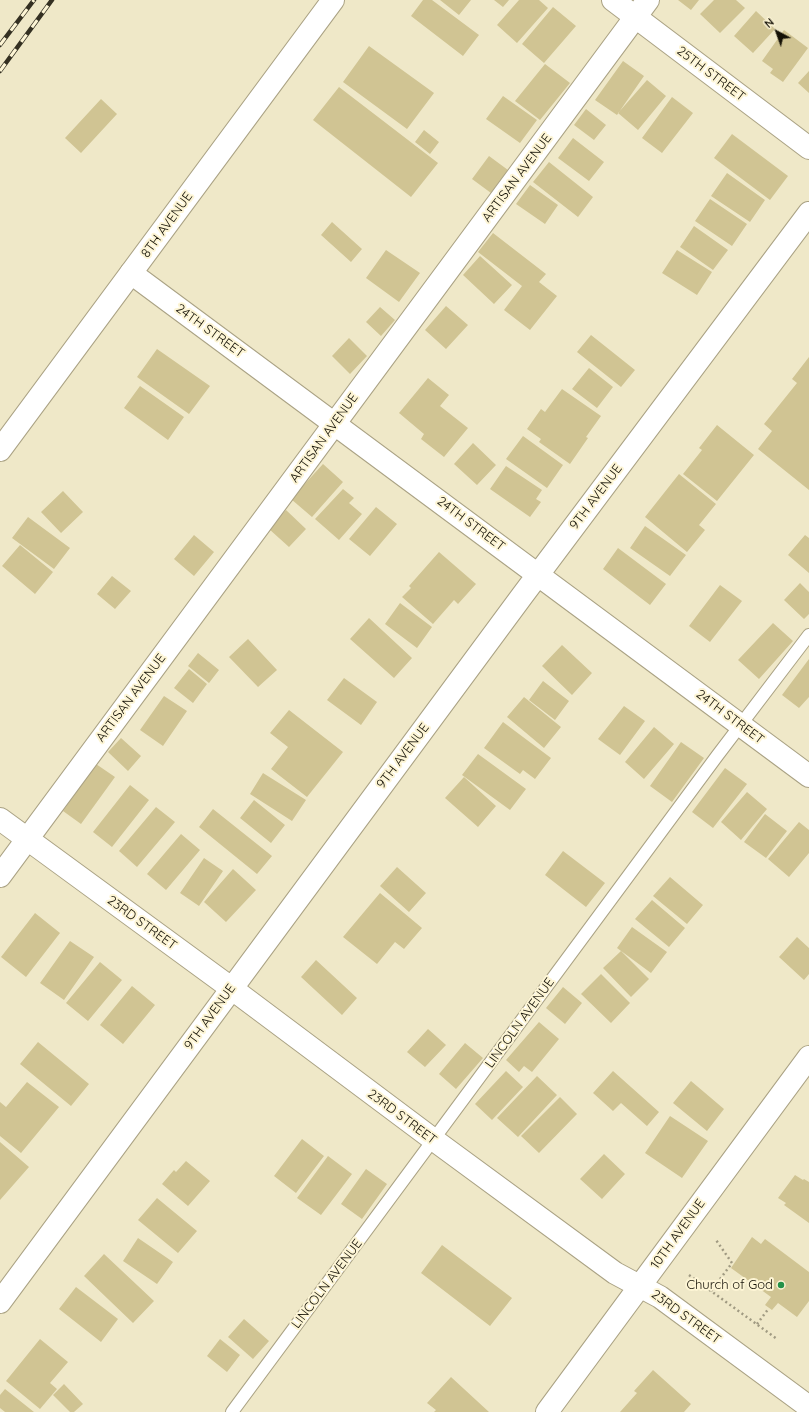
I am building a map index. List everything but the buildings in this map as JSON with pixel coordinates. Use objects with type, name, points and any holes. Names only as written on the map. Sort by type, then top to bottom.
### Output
[{"type":"street","name":"8TH AVENUE","points":[[0,450],[333,0]]},
{"type":"street","name":"25TH STREET","points":[[613,0],[809,148]]},
{"type":"street","name":"ARTISAN AVENUE","points":[[0,876],[648,0]]},
{"type":"street","name":"9TH AVENUE","points":[[0,1302],[538,574],[809,213]]},
{"type":"street","name":"24TH STREET","points":[[131,273],[809,776]]},
{"type":"street","name":"23RD STREET","points":[[0,819],[618,1275],[660,1297],[809,1407]]},
{"type":"street","name":"10TH AVENUE","points":[[547,1412],[809,1057]]},
{"type":"lane","name":"LINCOLN AVENUE","points":[[232,1412],[809,635]]},
{"type":"path","points":[[712,1291],[732,1263],[716,1240]]},
{"type":"path","points":[[689,1275],[778,1339]]},
{"type":"path","points":[[757,1324],[769,1308]]},
{"type":"railway","points":[[0,45],[34,0]]},
{"type":"railway","points":[[0,71],[52,0]]},
{"type":"place","name":"Church of God","points":[[781,1285]]}]
